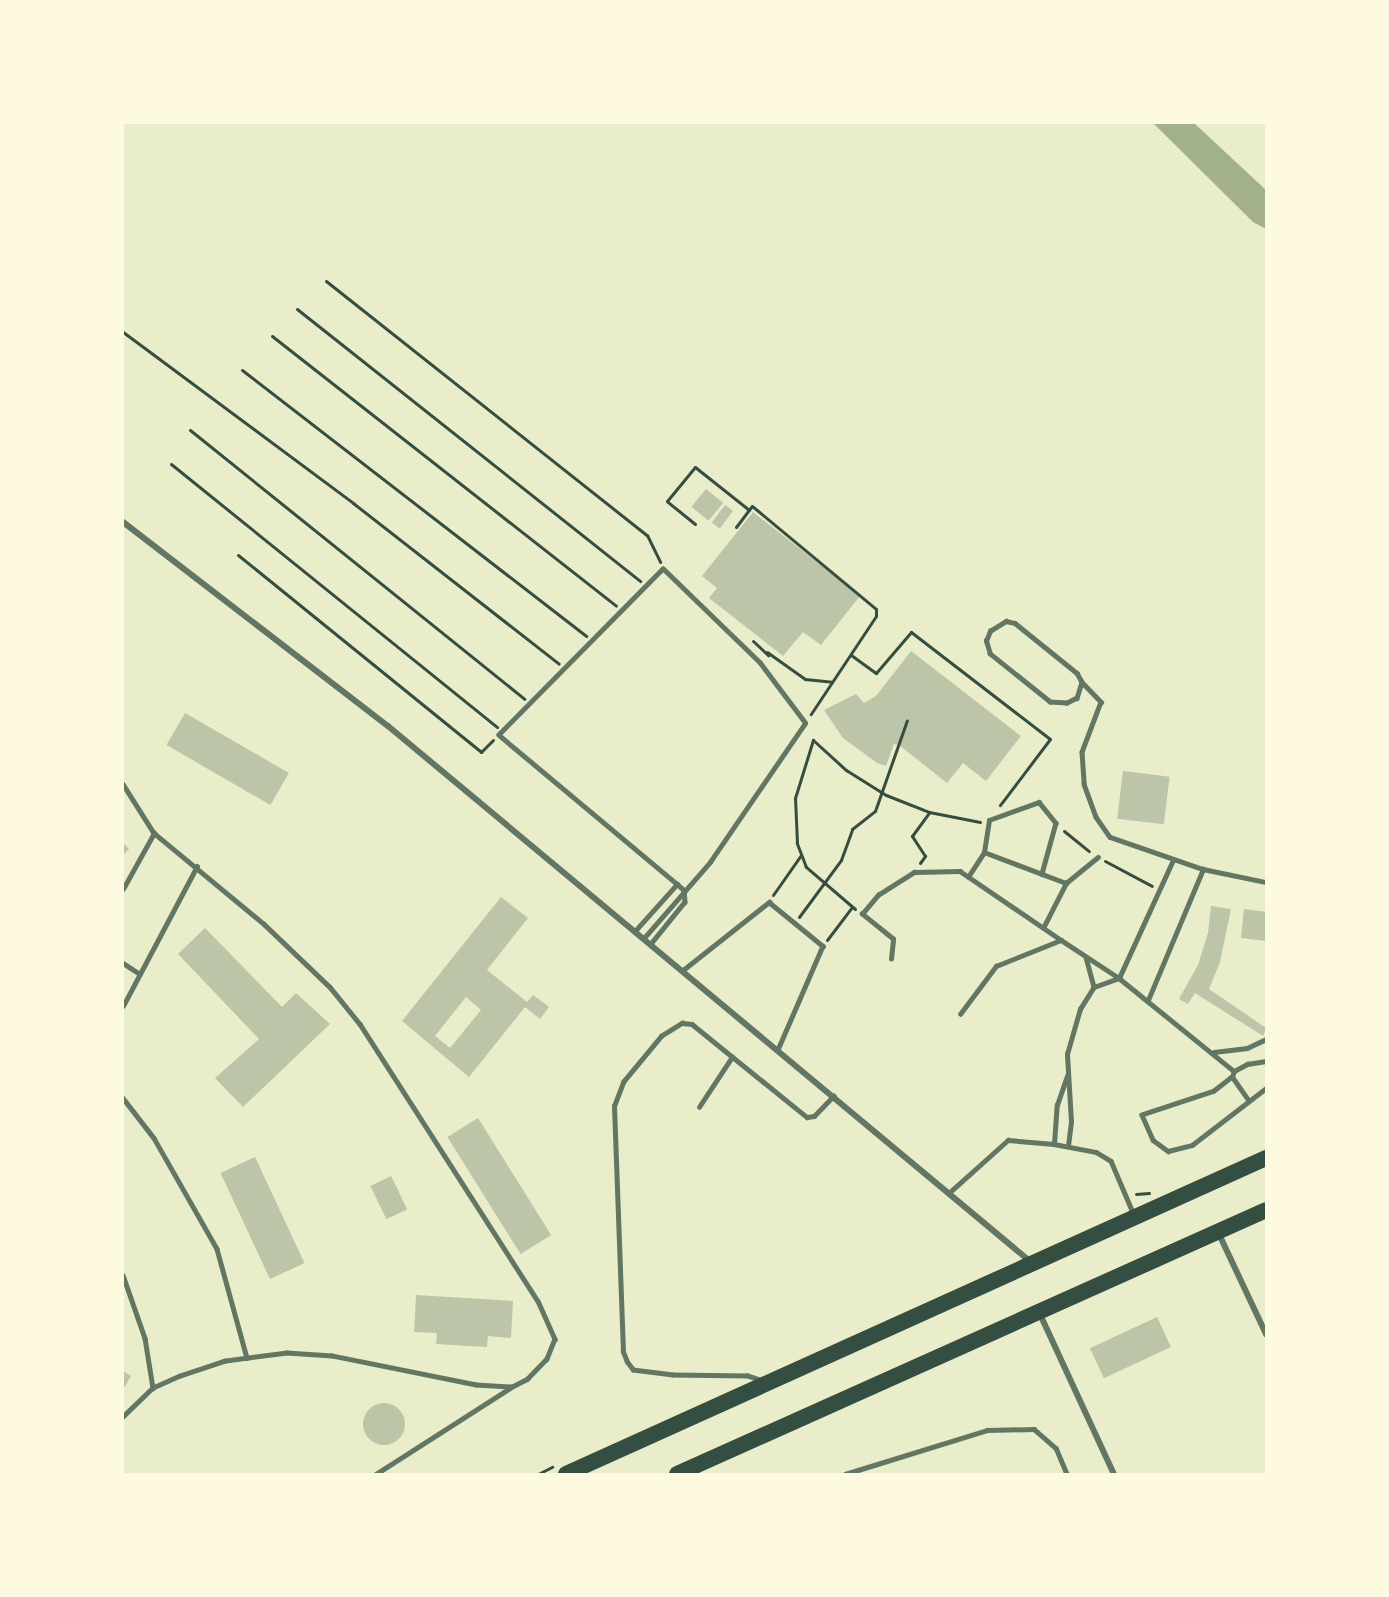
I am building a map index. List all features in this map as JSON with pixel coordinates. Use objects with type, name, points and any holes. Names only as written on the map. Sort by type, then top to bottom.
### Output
[{"type":"highway","points":[[566,1474],[1266,1158]]},
{"type":"highway","points":[[677,1474],[1266,1209]]},
{"type":"street","points":[[123,522],[388,726],[950,1192],[1032,1263]]},
{"type":"street","points":[[1218,1231],[1266,1334]]},
{"type":"street","points":[[1039,1311],[1114,1474]]},
{"type":"lane","points":[[644,938],[684,890],[710,862],[805,723],[760,663],[663,569],[501,733],[684,890],[685,902],[651,944]]},
{"type":"lane","points":[[1083,682],[1077,698],[1067,703],[1050,702],[990,654],[986,641],[990,631],[1006,621],[1016,623],[1064,661],[1083,682],[1101,702],[1082,752],[1084,784],[1095,817],[1110,837],[1173,860],[1266,882]]},
{"type":"lane","points":[[123,784],[154,833],[197,866],[330,987],[360,1024],[538,1301],[555,1339],[547,1359],[528,1379],[376,1474]]},
{"type":"lane","points":[[968,877],[984,852],[989,820],[1039,802],[1056,823],[1042,874]]},
{"type":"lane","points":[[123,889],[154,833]]},
{"type":"lane","points":[[984,852],[1066,883]]},
{"type":"lane","points":[[1043,928],[1066,883],[1098,857]]},
{"type":"lane","points":[[1094,987],[1119,978],[1173,860]]},
{"type":"lane","points":[[123,1006],[197,866]]},
{"type":"lane","points":[[1148,1000],[1203,868]]},
{"type":"lane","points":[[891,959],[894,939],[862,914],[878,895],[914,872],[960,871],[1119,978],[1214,1052],[1233,1074],[1248,1100]]},
{"type":"lane","points":[[635,931],[677,884]]},
{"type":"lane","points":[[683,970],[769,902],[823,946],[778,1050]]},
{"type":"lane","points":[[960,1014],[996,966],[1061,940]]},
{"type":"lane","points":[[1068,1146],[1071,1105],[1067,1054],[1075,1025],[1094,987],[1086,957]]},
{"type":"lane","points":[[123,963],[140,974]]},
{"type":"lane","points":[[768,1383],[748,1376],[673,1376],[633,1370],[623,1352],[613,1117],[617,1097],[624,1082],[661,1036],[682,1023],[692,1024],[807,1117],[814,1116],[834,1096]]},
{"type":"lane","points":[[1214,1052],[1247,1048],[1266,1039]]},
{"type":"lane","points":[[699,1107],[732,1056]]},
{"type":"lane","points":[[1266,1061],[1247,1064],[1214,1091],[1142,1115],[1153,1140],[1167,1150],[1192,1144],[1266,1088]]},
{"type":"lane","points":[[1054,1144],[1056,1105],[1067,1076]]},
{"type":"lane","points":[[123,1098],[154,1138],[218,1249],[247,1358]]},
{"type":"lane","points":[[950,1192],[1008,1140],[1054,1144],[1096,1152],[1111,1161],[1135,1217]]},
{"type":"lane","points":[[123,1275],[145,1338],[153,1388]]},
{"type":"lane","points":[[123,1417],[153,1388],[225,1361],[287,1353],[332,1356],[476,1385],[512,1387]]},
{"type":"lane","points":[[845,1474],[987,1430],[1034,1429],[1056,1448],[1067,1474]]},
{"type":"path","points":[[326,281],[647,535],[663,569]]},
{"type":"path","points":[[297,309],[646,586]]},
{"type":"path","points":[[123,332],[353,503],[565,668]]},
{"type":"path","points":[[272,336],[622,610]]},
{"type":"path","points":[[242,370],[592,641]]},
{"type":"path","points":[[190,430],[530,704]]},
{"type":"path","points":[[171,464],[501,733],[481,752],[238,555]]},
{"type":"path","points":[[695,524],[667,501],[695,467],[749,510]]},
{"type":"path","points":[[736,527],[752,506],[876,609],[876,616],[805,723]]},
{"type":"path","points":[[851,655],[876,673],[911,632],[1050,739],[989,820],[975,822],[929,812],[886,795],[856,776],[813,740],[795,798],[797,843],[806,867],[862,914]]},
{"type":"path","points":[[765,651],[805,679],[833,682]]},
{"type":"path","points":[[794,923],[841,860],[852,829],[875,811],[888,782],[907,720]]},
{"type":"path","points":[[914,872],[925,856],[912,836],[929,812]]},
{"type":"path","points":[[769,902],[801,855]]},
{"type":"path","points":[[823,946],[852,907]]},
{"type":"shaded area","points":[[1153,123],[1194,123],[1266,190],[1266,229],[1253,222]]},
{"type":"building","points":[[706,489],[723,503],[709,521],[692,507]]},
{"type":"building","points":[[725,505],[733,511],[720,529],[712,523]]},
{"type":"building","points":[[753,512],[860,596],[821,645],[803,632],[783,656],[709,598],[717,588],[702,576]]},
{"type":"building","points":[[911,651],[1021,736],[986,781],[963,763],[947,783],[899,745],[894,744],[886,766],[877,763],[843,738],[824,710],[856,694],[864,703],[876,696]]},
{"type":"building","points":[[185,713],[289,773],[270,805],[166,745]]},
{"type":"building","points":[[1123,771],[1170,777],[1164,824],[1117,819]]},
{"type":"building","points":[[123,843],[129,849],[123,855]]},
{"type":"building","points":[[501,897],[528,918],[487,970],[527,1002],[533,995],[549,1007],[540,1019],[525,1007],[469,1077],[402,1021]],"holes":[[[466,997],[481,1010],[450,1048],[435,1036]]]},
{"type":"building","points":[[1211,906],[1231,909],[1220,962],[1209,989],[1266,1028],[1263,1036],[1195,993],[1188,1004],[1179,999],[1198,965],[1208,933]]},
{"type":"building","points":[[1244,909],[1266,912],[1266,941],[1241,938]]},
{"type":"building","points":[[205,928],[282,1007],[296,993],[330,1024],[243,1107],[215,1078],[259,1039],[178,954]]},
{"type":"building","points":[[478,1118],[551,1235],[521,1254],[447,1137]]},
{"type":"building","points":[[255,1157],[304,1263],[270,1279],[221,1173]]},
{"type":"building","points":[[391,1176],[407,1209],[387,1219],[370,1186]]},
{"type":"building","points":[[416,1295],[513,1301],[511,1338],[488,1336],[487,1347],[436,1344],[437,1333],[414,1332]]},
{"type":"building","points":[[1157,1317],[1171,1347],[1104,1378],[1090,1348]]},
{"type":"building","points":[[123,1371],[131,1376],[123,1390]]},
{"type":"building","points":[[384,1403],[399,1409],[405,1424],[399,1439],[384,1445],[369,1439],[363,1424],[369,1409]]}]
